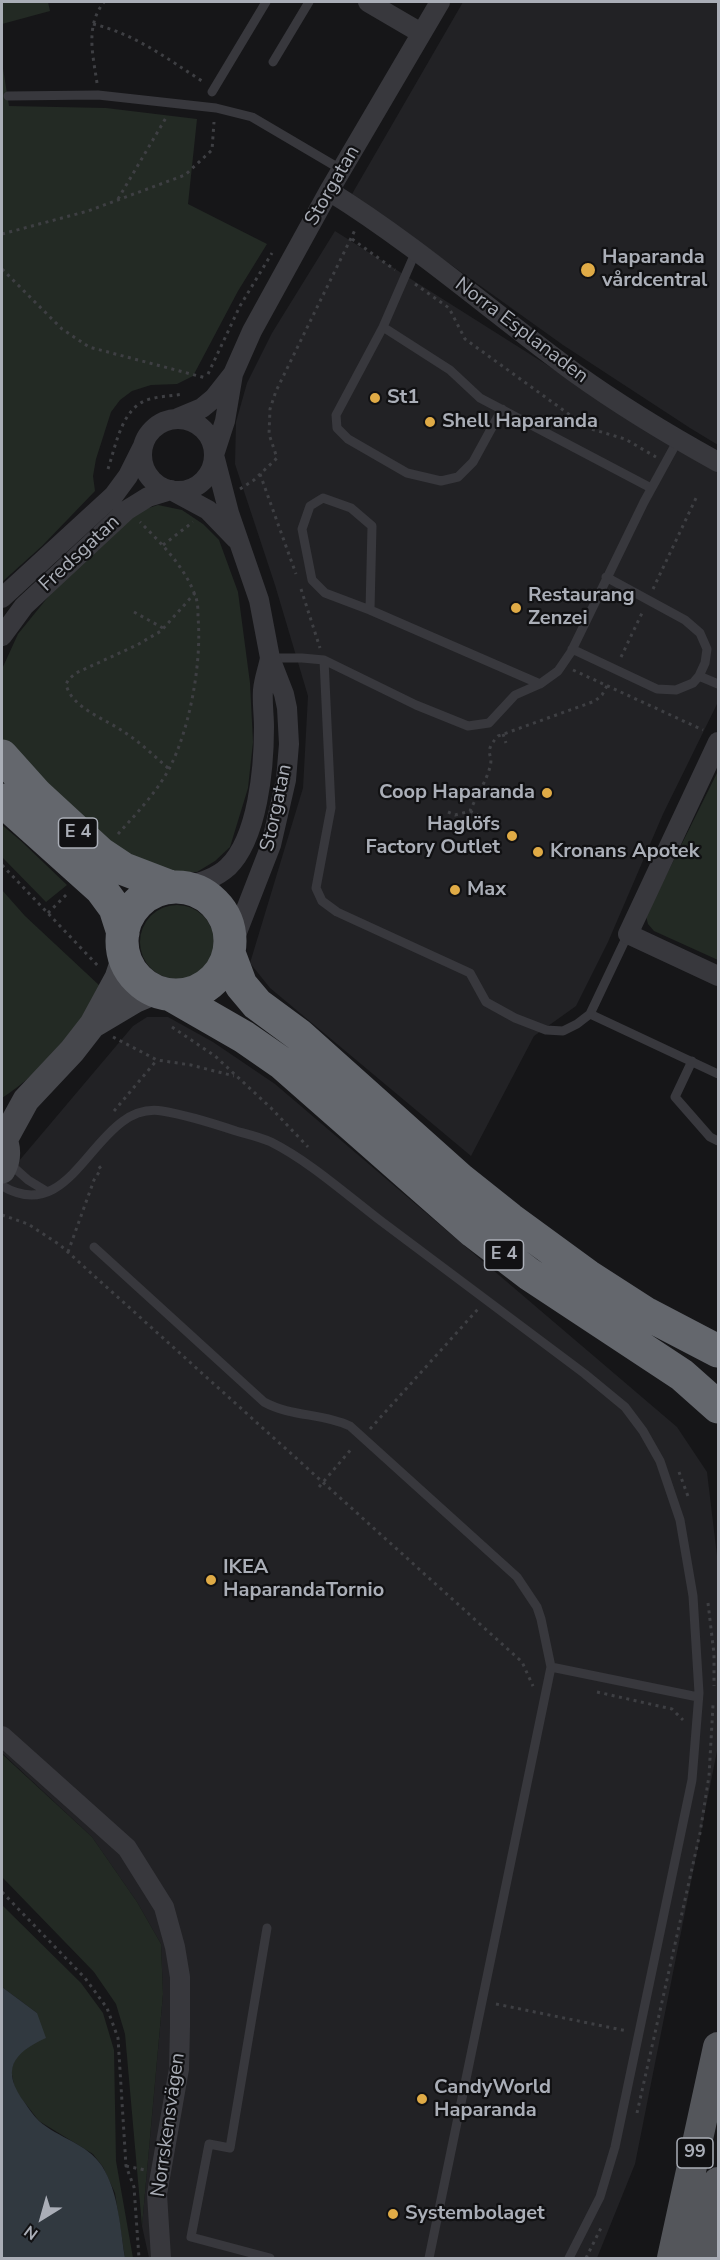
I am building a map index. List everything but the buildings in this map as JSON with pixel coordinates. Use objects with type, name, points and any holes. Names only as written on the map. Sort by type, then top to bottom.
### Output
[{"type":"highway","name":"E 4","points":[[2,756],[37,795],[100,853],[131,872],[176,888],[201,893],[219,908],[229,929],[229,953],[238,980],[257,1004],[299,1035],[461,1180],[588,1276],[647,1314],[718,1351]]},
{"type":"highway","name":"E 4","points":[[2,800],[101,889],[115,908],[117,954],[136,977],[165,1004],[244,1036],[283,1064],[474,1232],[539,1280],[682,1375],[718,1407]]},
{"type":"highway","points":[[117,954],[130,914],[140,902],[155,892],[176,888]]},
{"type":"highway","points":[[165,1004],[210,983],[222,970],[229,953]]},
{"type":"main road","name":"99","points":[[672,2259],[718,2047]]},
{"type":"main road","name":"99","points":[[702,2259],[718,2182]]},
{"type":"street","points":[[368,2],[422,33]]},
{"type":"street","name":"Storgatan","points":[[171,490],[185,490],[198,485],[212,468],[225,421],[233,374],[252,331],[329,191],[440,2]]},
{"type":"street","name":"Norra Esplanaden","points":[[329,191],[364,212],[574,373],[616,402],[718,462]]},
{"type":"street","name":"Storgatan","points":[[233,374],[214,398],[202,408],[164,421],[152,429],[142,448],[142,462],[147,475],[158,485],[208,510],[238,540]]},
{"type":"street","name":"Storgatan","points":[[178,418],[192,421],[203,429],[211,441],[225,498],[259,600],[270,658],[287,708],[290,744],[286,780],[271,845],[229,953]]},
{"type":"street","name":"Fredsgatan","points":[[2,598],[114,495],[128,476],[142,448]]},
{"type":"street","name":"Fredsgatan","points":[[2,636],[24,606],[128,510],[148,497],[171,490]]},
{"type":"street","name":"Storgatan","points":[[176,888],[213,878],[227,868],[242,848],[260,779],[264,742],[263,690],[270,658]]},
{"type":"street","points":[[713,737],[628,934],[718,976]]},
{"type":"street","points":[[3,1144],[26,1101],[72,1051],[93,1024],[118,978],[117,954]]},
{"type":"street","points":[[93,1024],[136,999],[165,1004]]},
{"type":"street","name":"Norrskensvägen","points":[[2,1736],[127,1848],[164,1906],[180,1977],[180,2026],[179,2069],[157,2194],[161,2259]]},
{"type":"lane","points":[[213,90],[266,2]]},
{"type":"lane","points":[[273,62],[309,2]]},
{"type":"lane","points":[[8,96],[98,95],[216,108],[252,117],[342,170]]},
{"type":"lane","points":[[416,251],[383,327],[336,415],[337,428],[348,439],[407,473],[441,482],[459,477],[473,462],[502,409]]},
{"type":"lane","points":[[383,327],[450,370],[480,398],[651,488]]},
{"type":"lane","points":[[270,658],[324,660],[417,705],[468,726],[489,723],[515,695],[540,684],[558,671],[572,649],[651,488],[678,440]]},
{"type":"lane","points":[[370,610],[372,526],[351,508],[323,498],[310,506],[302,529],[312,580],[325,593],[370,610],[540,684]]},
{"type":"lane","points":[[572,649],[657,689],[676,690],[693,683],[699,676],[705,663],[707,649],[700,633],[685,620],[606,577]]},
{"type":"lane","points":[[324,660],[331,808],[316,888],[322,901],[337,912],[470,973],[486,1002],[546,1030],[563,1031],[590,1014],[628,934]]},
{"type":"lane","points":[[699,676],[718,684]]},
{"type":"lane","points":[[590,1014],[718,1074]]},
{"type":"lane","points":[[692,1061],[675,1097],[710,1137],[718,1141]]},
{"type":"lane","points":[[2,1186],[25,1196],[34,1197],[46,1191],[72,1176],[122,1120],[141,1110],[160,1110],[276,1145],[311,1168],[585,1374],[625,1407],[643,1431],[660,1461],[680,1520],[693,1596],[698,1697],[692,1780],[615,2147],[600,2197],[569,2259]]},
{"type":"lane","points":[[3,1144],[21,1174],[46,1191]]},
{"type":"lane","points":[[94,1247],[264,1402],[287,1412],[338,1421],[351,1426],[517,1577],[537,1607],[551,1667],[429,2259]]},
{"type":"lane","points":[[551,1667],[698,1697]]},
{"type":"lane","points":[[267,1928],[230,2148],[208,2144],[191,2237],[270,2259]]},
{"type":"path","points":[[98,95],[91,42],[96,11],[104,2]]},
{"type":"path","points":[[93,24],[117,30],[140,41],[213,90]]},
{"type":"path","points":[[117,200],[175,102]]},
{"type":"path","points":[[2,234],[88,211],[185,175],[212,150],[216,108]]},
{"type":"path","points":[[225,498],[254,480],[277,458],[268,434],[270,409],[276,391],[364,212]]},
{"type":"path","points":[[351,238],[449,308],[465,339],[588,428],[625,439],[665,462]]},
{"type":"path","points":[[2,269],[62,329],[89,347],[206,378]]},
{"type":"path","points":[[260,474],[297,578]]},
{"type":"path","points":[[470,811],[491,765],[488,753],[491,744],[498,736],[595,701],[602,695],[698,496]]},
{"type":"path","points":[[163,545],[208,510]]},
{"type":"path","points":[[300,589],[324,660]]},
{"type":"path","points":[[169,769],[126,732],[86,709],[73,698],[66,684],[76,673],[137,645],[163,628],[195,594]]},
{"type":"path","points":[[134,612],[163,628]]},
{"type":"path","points":[[562,665],[713,737]]},
{"type":"path","points":[[503,734],[506,743]]},
{"type":"path","points":[[448,812],[456,815],[470,811],[478,815]]},
{"type":"path","points":[[2,865],[48,913],[117,954]]},
{"type":"path","points":[[48,913],[71,890]]},
{"type":"path","points":[[165,1004],[215,1056],[271,1107],[315,1154]]},
{"type":"path","points":[[93,1024],[126,1045],[157,1060],[191,1065],[236,1076]]},
{"type":"path","points":[[2,1215],[28,1224],[60,1245],[522,1662],[533,1687],[545,1690]]},
{"type":"path","points":[[319,1487],[486,1300]]},
{"type":"path","points":[[677,1467],[690,1508]]},
{"type":"path","points":[[708,1598],[714,1654],[714,1690]]},
{"type":"path","points":[[596,1691],[672,1708],[683,1721],[712,1723]]},
{"type":"path","points":[[637,2116],[700,1833],[709,1776],[713,1701]]},
{"type":"path","points":[[2,1892],[86,1978],[107,2008],[118,2038],[126,2166],[134,2187],[140,2259]]},
{"type":"path","points":[[482,2001],[656,2037]]},
{"type":"path","points":[[586,2259],[604,2222]]},
{"type":"shaded area","points":[[2,2],[48,2],[50,11],[2,24]]},
{"type":"shaded area","name":"Haparanda vårdcentral","points":[[463,2],[718,2],[718,445],[563,345],[352,194]]},
{"type":"shaded area","points":[[2,62],[9,106],[106,108],[197,119],[188,204],[267,244],[238,291],[193,376],[177,384],[151,385],[132,391],[120,400],[111,412],[96,459],[93,476],[95,491],[42,546],[2,582]]},
{"type":"shaded area","points":[[335,231],[718,473],[718,702],[663,814],[608,942],[576,1006],[534,1036],[471,1156],[270,988],[250,963],[303,788],[308,696],[275,585],[235,464],[236,422],[247,383],[272,333]]},
{"type":"shaded area","points":[[158,505],[182,510],[203,524],[219,540],[238,592],[250,683],[253,742],[248,788],[230,847],[215,861],[197,872],[178,872],[152,865],[120,851],[2,739],[2,669],[18,634],[57,586],[137,512]]},
{"type":"shaded area","points":[[718,771],[718,960],[654,931],[648,924],[646,916]]},
{"type":"shaded area","points":[[2,825],[67,885],[46,902],[2,857]]},
{"type":"shaded area","points":[[2,890],[25,916],[100,986],[81,1018],[58,1048],[31,1076],[2,1098]]},
{"type":"shaded area","points":[[177,905],[191,908],[203,916],[211,928],[214,942],[211,956],[203,968],[191,976],[177,979],[163,976],[151,968],[143,956],[140,942],[143,928],[151,916],[163,908]]},
{"type":"shaded area","points":[[147,1017],[168,1017],[213,1042],[275,1084],[677,1427],[707,1472],[718,1564],[718,1746],[635,2164],[597,2258],[149,2258],[142,2226],[163,1994],[161,1944],[137,1902],[92,1837],[2,1753],[2,1181],[133,1026]]},
{"type":"shaded area","points":[[2,1754],[92,1837],[137,1902],[161,1944],[163,1994],[142,2226],[125,2034],[116,2004],[94,1972],[2,1877]]},
{"type":"shaded area","points":[[2,1905],[81,1983],[103,2013],[114,2050],[116,2161],[133,2258],[125,2258],[115,2193],[103,2167],[93,2154],[39,2121],[15,2090],[11,2070],[17,2055],[28,2046],[37,2013],[2,1987]]},
{"type":"shaded area","points":[[2,1987],[37,2013],[46,2038],[18,2056],[12,2072],[17,2091],[39,2121],[80,2146],[96,2158],[102,2166],[108,2176],[115,2199],[125,2258],[2,2258]]},
{"type":"place","name":"Haparanda vårdcentral","points":[[588,270]]},
{"type":"place","name":"St1","points":[[375,398]]},
{"type":"place","name":"Shell Haparanda","points":[[430,422]]},
{"type":"place","name":"Restaurang Zenzei","points":[[516,608]]},
{"type":"place","name":"Coop Haparanda","points":[[547,793]]},
{"type":"place","name":"Haglöfs Factory Outlet","points":[[512,836]]},
{"type":"place","name":"Kronans Apotek","points":[[538,852]]},
{"type":"place","name":"Max","points":[[455,890]]},
{"type":"place","name":"IKEA HaparandaTornio","points":[[211,1580]]},
{"type":"place","name":"CandyWorld Haparanda","points":[[422,2099]]},
{"type":"place","name":"Systembolaget","points":[[393,2214]]}]
